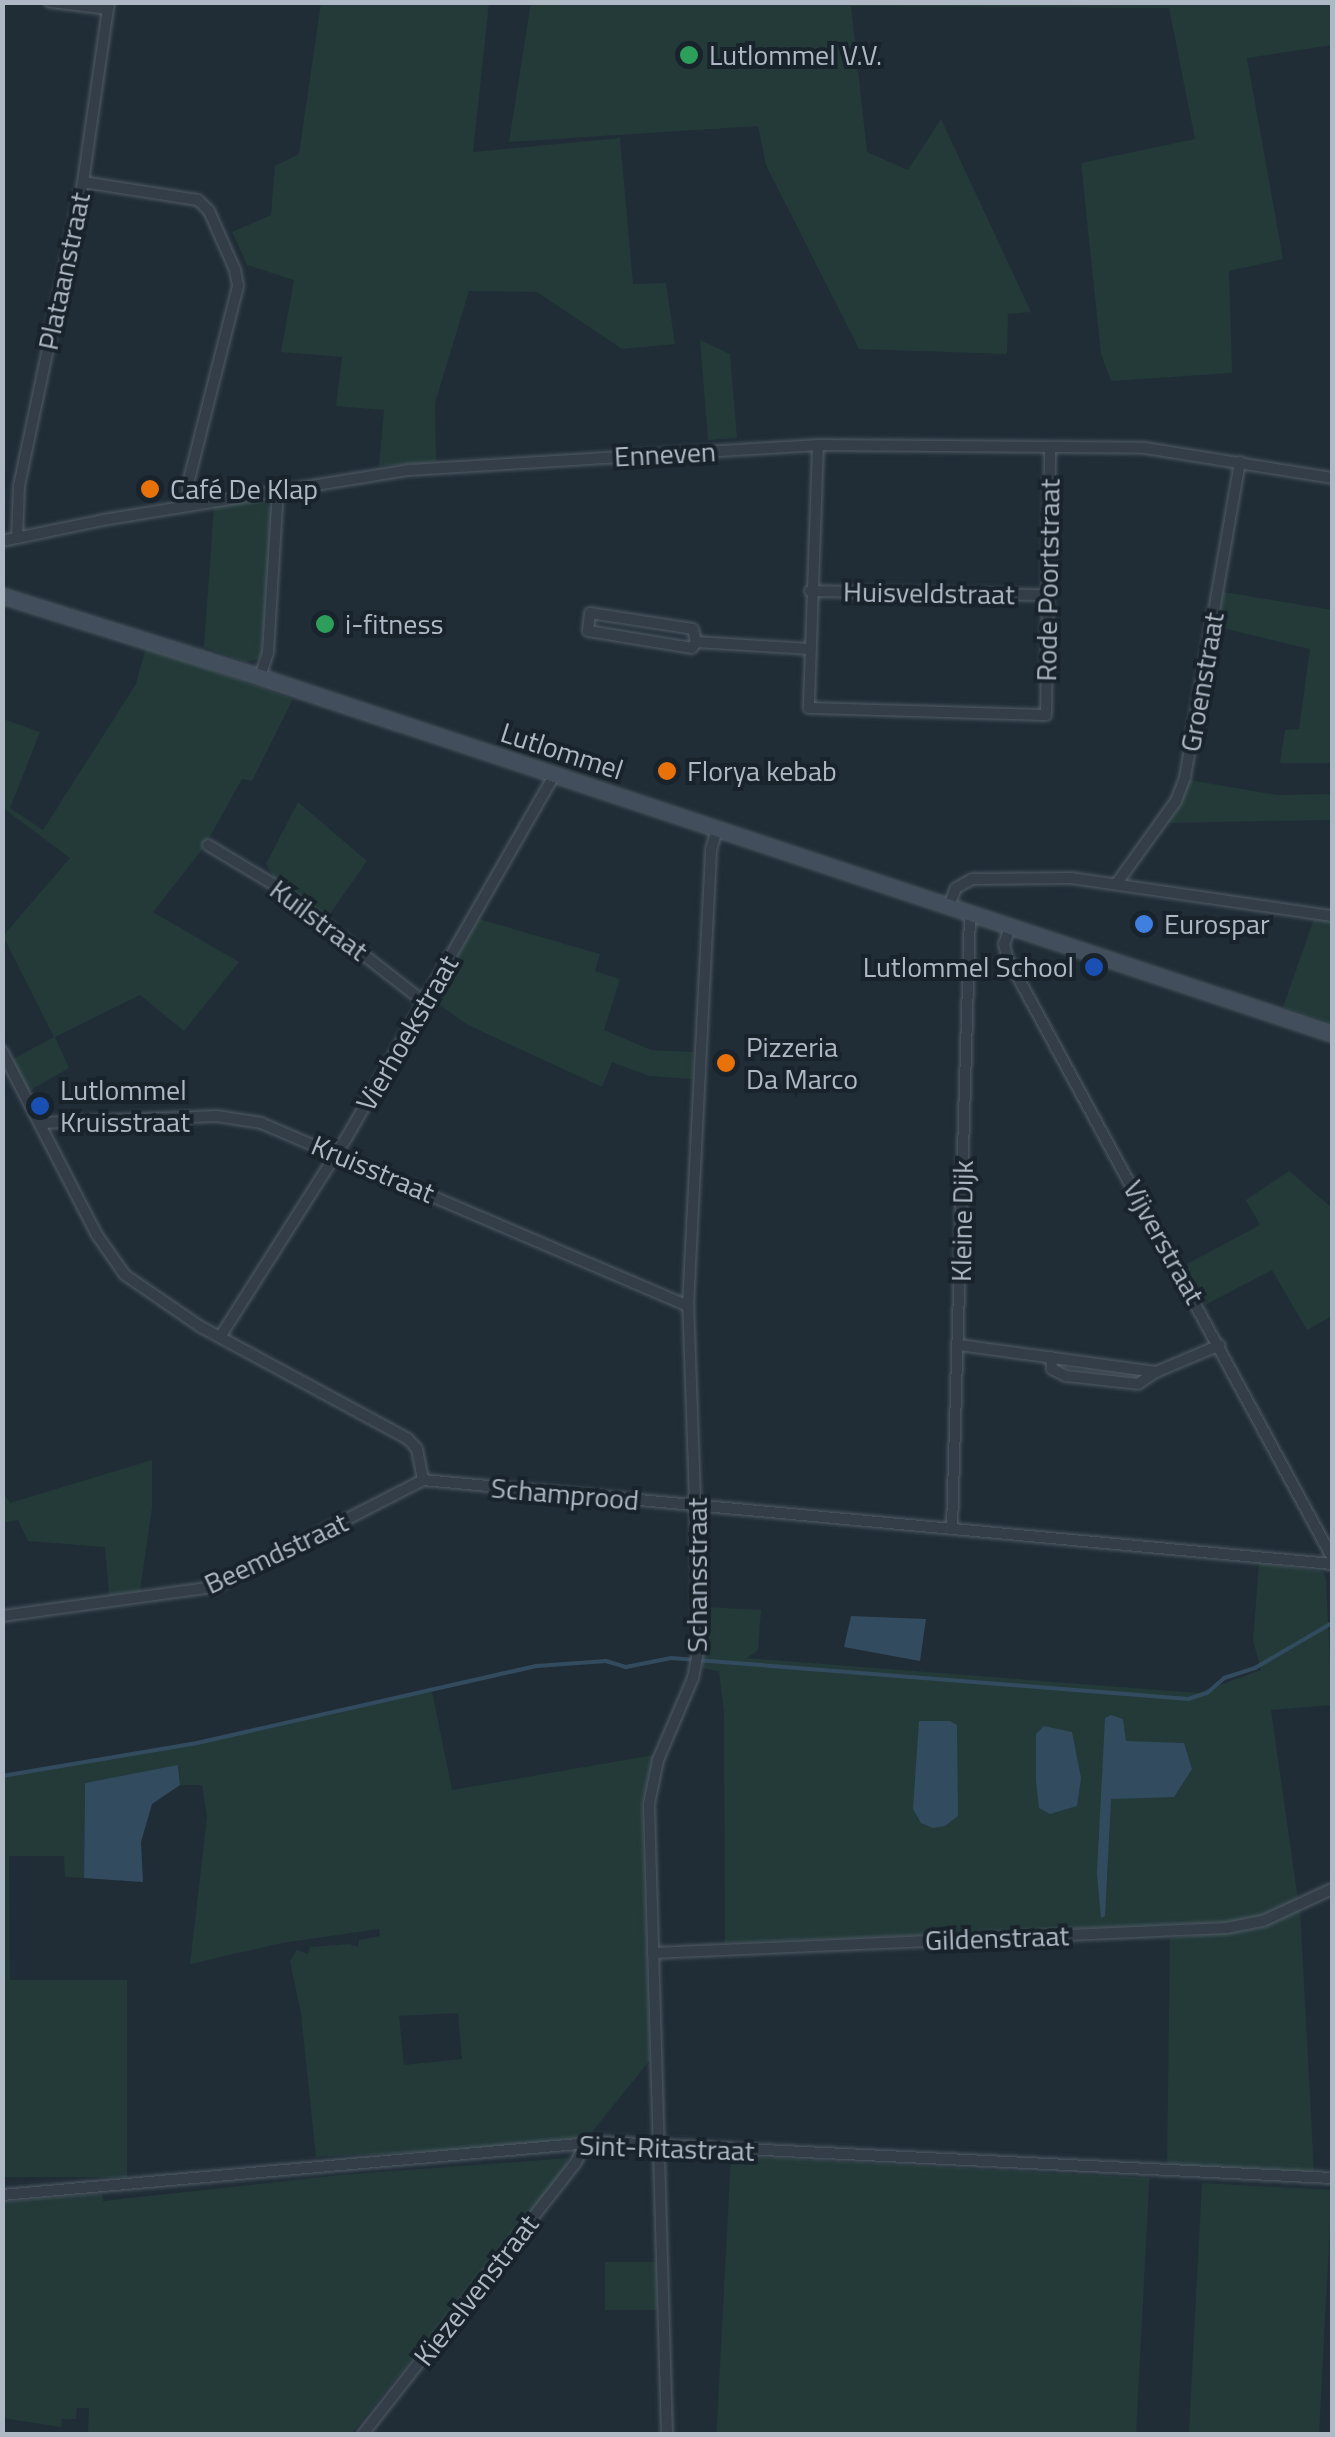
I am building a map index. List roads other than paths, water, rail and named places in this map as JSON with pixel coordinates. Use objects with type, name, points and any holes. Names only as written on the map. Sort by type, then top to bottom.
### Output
[{"type":"main road","name":"Lutlommel","points":[[2,596],[260,677],[1332,1034]]},
{"type":"street","points":[[50,2],[108,6]]},
{"type":"street","name":"Plataanstraat","points":[[17,538],[18,486],[83,182],[108,6]]},
{"type":"street","points":[[83,182],[198,200],[209,211],[236,270],[238,286],[188,482],[189,506]]},
{"type":"street","points":[[696,642],[810,649],[818,445]]},
{"type":"street","name":"Enneven","points":[[2,541],[409,470],[818,445],[1145,448],[1332,478]]},
{"type":"street","name":"Rode Poortstraat","points":[[810,649],[809,708],[1046,715],[1050,447]]},
{"type":"street","name":"Groenstraat","points":[[1117,883],[1176,801],[1185,777],[1240,462]]},
{"type":"street","points":[[260,677],[268,653],[278,490]]},
{"type":"street","name":"Huisveldstraat","points":[[810,591],[1048,595]]},
{"type":"street","points":[[590,613],[693,629],[696,642],[692,648],[588,631],[590,613]]},
{"type":"street","name":"Vierhoekstraat","points":[[220,1337],[336,1152],[554,774]]},
{"type":"street","name":"Schansstraat","points":[[667,2434],[651,1787],[698,1662],[698,1506],[688,1306],[710,850],[716,829]]},
{"type":"street","name":"Kuilstraat","points":[[208,846],[289,895],[424,1002]]},
{"type":"street","points":[[949,906],[956,888],[972,879],[1071,878],[1332,916]]},
{"type":"street","name":"Kleine Dijk","points":[[952,1528],[970,914]]},
{"type":"street","name":"Vijverstraat","points":[[1010,927],[1004,944],[1007,957],[1220,1344],[1332,1560]]},
{"type":"street","points":[[2,1052],[110,1260],[148,1293],[220,1337],[408,1440],[417,1449],[423,1480]]},
{"type":"street","name":"Kruisstraat","points":[[40,1123],[238,1116],[336,1152],[688,1306]]},
{"type":"street","points":[[959,1345],[1156,1372],[1220,1344]]},
{"type":"street","name":"Schamprood","points":[[423,1480],[1332,1560]]},
{"type":"street","name":"Beemdstraat","points":[[2,1616],[215,1587],[423,1480]]},
{"type":"street","name":"Gildenstraat","points":[[653,1953],[1226,1928],[1263,1921],[1332,1889]]},
{"type":"street","name":"Sint-Ritastraat","points":[[2,2195],[586,2143],[1332,2178]]},
{"type":"street","name":"Kiezelvenstraat","points":[[363,2434],[575,2164],[586,2143]]},
{"type":"water","points":[[851,1616],[926,1619],[920,1661],[844,1647]]},
{"type":"water","points":[[1111,1715],[1123,1719],[1126,1741],[1184,1743],[1192,1769],[1174,1797],[1111,1799],[1105,1916],[1101,1918],[1097,1873],[1105,1718]]},
{"type":"water","points":[[919,1721],[950,1721],[957,1725],[958,1816],[945,1826],[933,1828],[921,1823],[913,1809]]},
{"type":"water","points":[[1044,1726],[1072,1732],[1081,1778],[1077,1806],[1050,1814],[1039,1808],[1036,1781],[1036,1734]]},
{"type":"water","points":[[178,1765],[180,1785],[152,1804],[141,1842],[143,1882],[84,1878],[85,1783]]},
{"type":"waterway","points":[[2,1776],[197,1743],[537,1666],[606,1661],[626,1667],[671,1658],[1188,1699],[1207,1693],[1224,1678],[1255,1668],[1332,1623]]},
{"type":"place","name":"Lutlommel V.V.","points":[[689,55]]},
{"type":"place","name":"Café De Klap","points":[[150,489]]},
{"type":"place","name":"i-fitness","points":[[325,624]]},
{"type":"place","name":"Florya kebab","points":[[667,771]]},
{"type":"place","name":"Eurospar","points":[[1144,924]]},
{"type":"place","name":"Lutlommel School","points":[[1094,967]]},
{"type":"place","name":"Pizzeria Da Marco","points":[[726,1063]]},
{"type":"place","name":"Lutlommel Kruisstraat","points":[[40,1106]]}]
